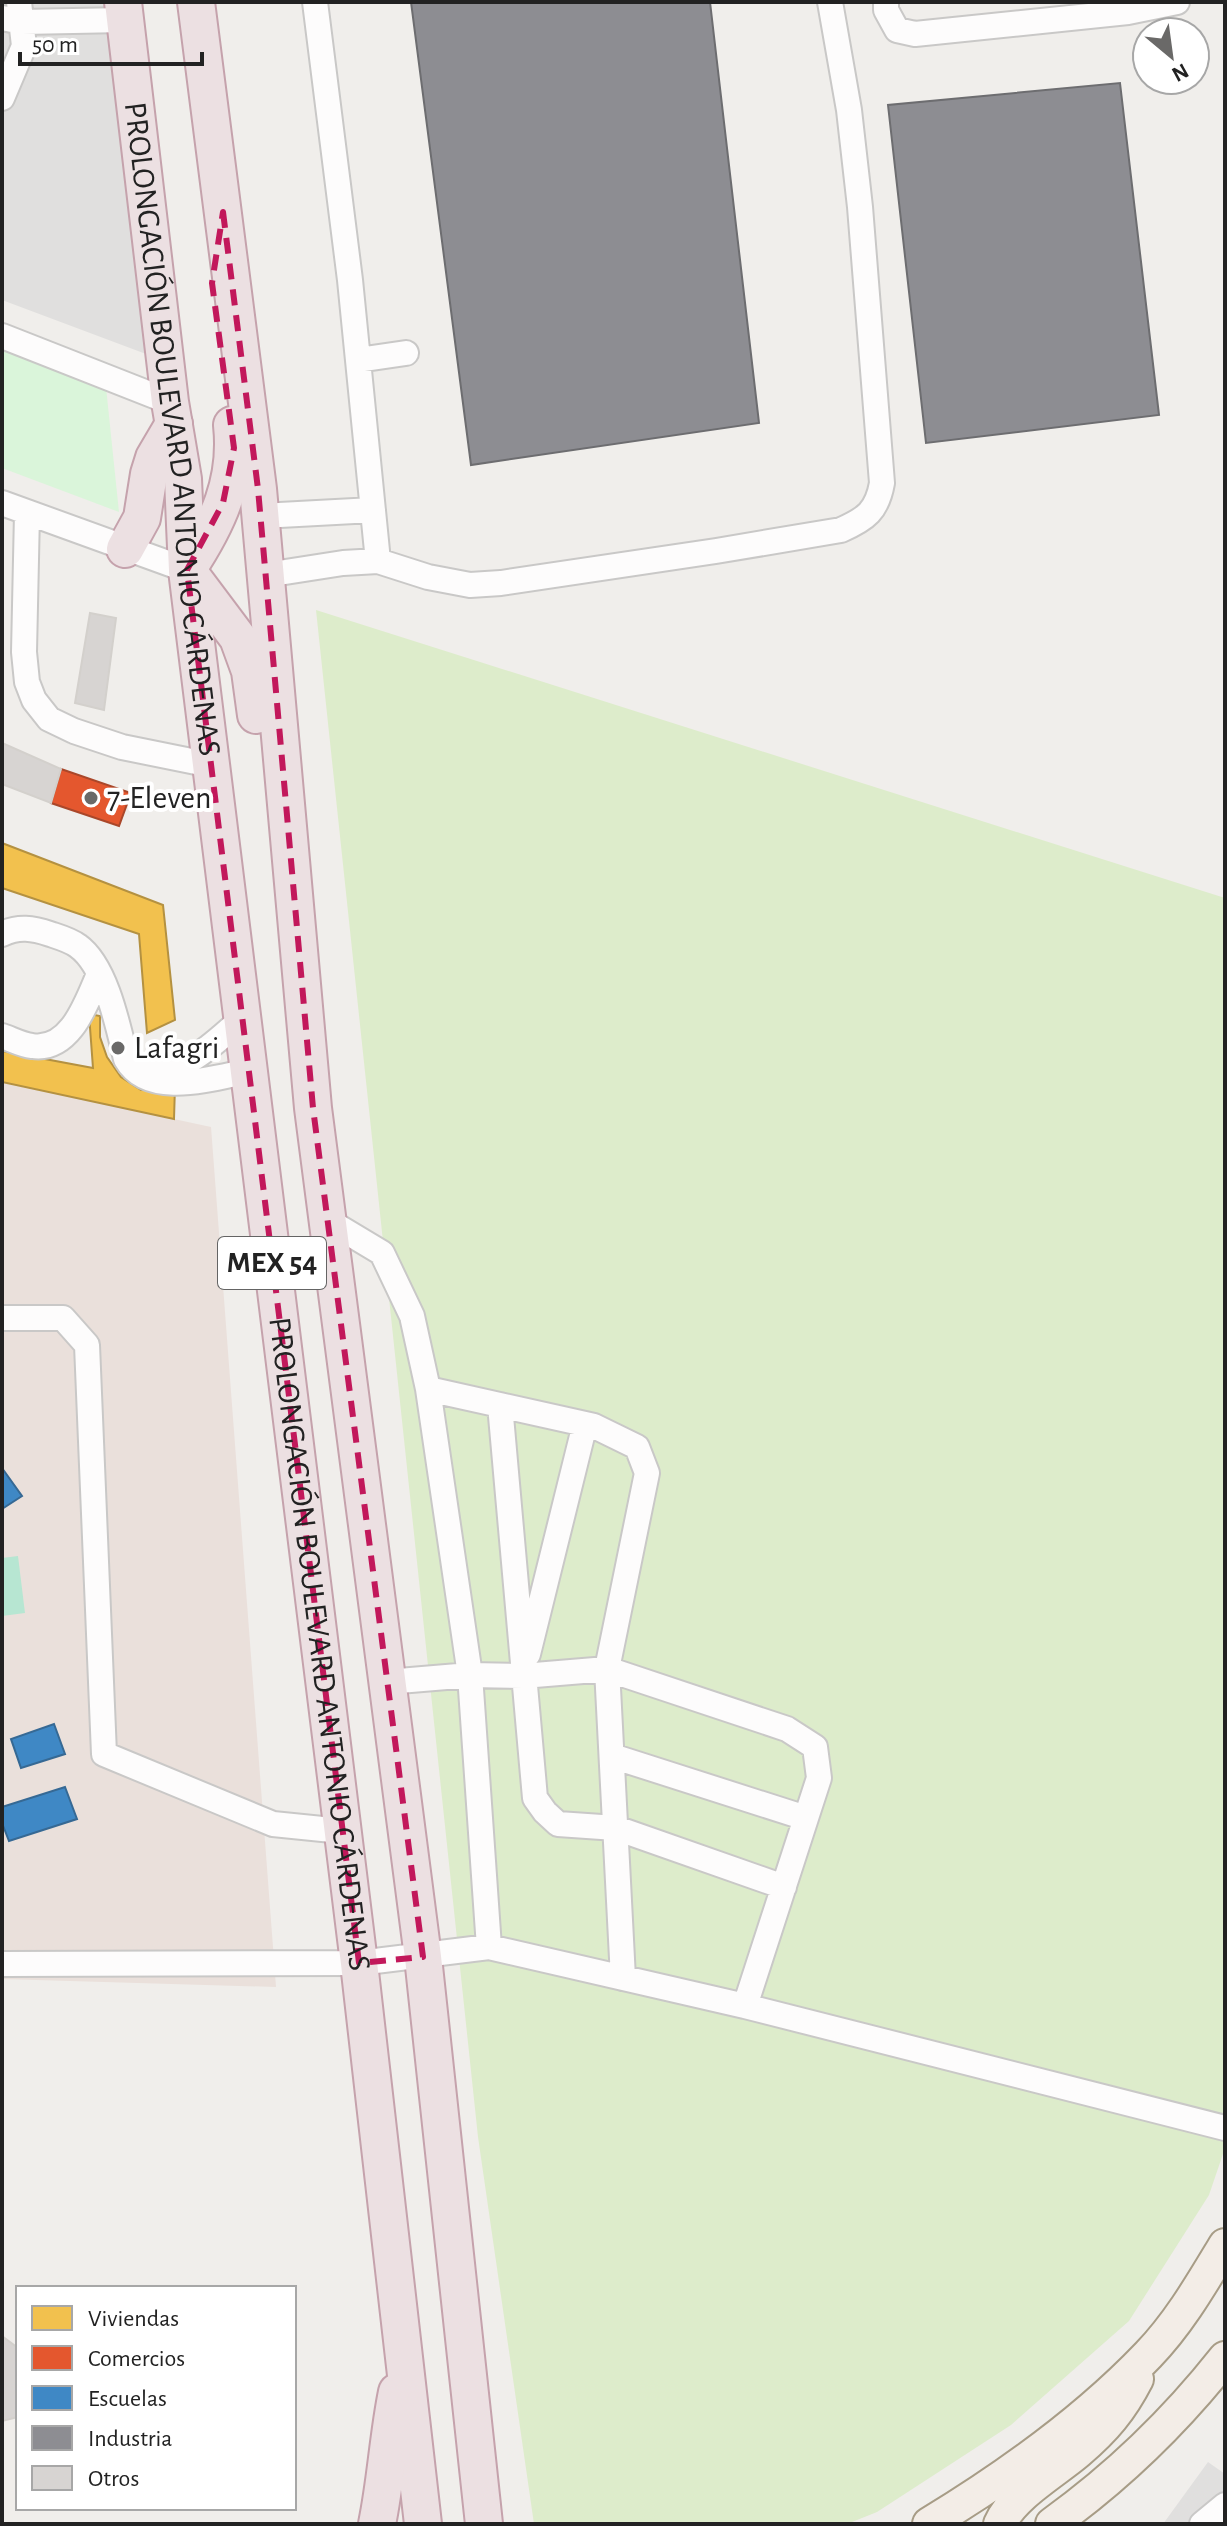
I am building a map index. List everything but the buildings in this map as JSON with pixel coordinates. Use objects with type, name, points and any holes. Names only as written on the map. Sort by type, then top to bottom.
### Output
[{"type":"highway","name":"PROLONGACIÓN BOULEVARD ANTONIO CÁRDENAS","points":[[196,2],[261,516],[313,1108],[423,1957],[482,2506],[498,2524]]},
{"type":"highway","name":"PROLONGACIÓN BOULEVARD ANTONIO CÁRDENAS","points":[[123,11],[172,413],[183,479],[187,570],[359,1963],[423,2524]]},
{"type":"highway","points":[[223,212],[215,236],[212,283],[234,448],[223,503],[210,536],[187,570],[238,638],[250,671],[276,898],[281,920],[301,967]]},
{"type":"highway","points":[[125,549],[142,518],[154,458],[172,413]]},
{"type":"highway","points":[[377,2524],[389,2432],[404,2359]]},
{"type":"main road","points":[[929,2524],[988,2488],[1045,2446],[1149,2354],[1175,2322],[1225,2245]]},
{"type":"main road","points":[[1000,2524],[1012,2507],[1117,2415],[1149,2354]]},
{"type":"main road","points":[[1052,2524],[1077,2513],[1167,2425],[1225,2358]]},
{"type":"street","points":[[315,2],[348,264],[378,561]]},
{"type":"street","points":[[266,575],[378,561],[428,577],[470,585],[501,583],[841,530],[870,513],[879,501],[882,483],[878,421],[849,110],[830,2]]},
{"type":"street","points":[[886,2],[886,10],[897,30],[915,34],[1128,12],[1177,2]]},
{"type":"street","points":[[2,98],[24,46],[14,14],[123,11]]},
{"type":"street","points":[[2,336],[172,413]]},
{"type":"street","points":[[358,360],[406,353]]},
{"type":"street","points":[[2,503],[187,570]]},
{"type":"street","points":[[261,516],[373,510]]},
{"type":"street","points":[[27,513],[24,652],[27,682],[34,700],[49,719],[74,731],[122,747],[211,765]]},
{"type":"street","points":[[2,934],[11,929],[39,930],[68,941],[91,958],[113,1010],[126,1059],[142,1075],[162,1082],[200,1080],[249,1071]]},
{"type":"street","points":[[2,1036],[32,1046],[44,1046],[64,1036],[79,1018],[99,974]]},
{"type":"street","points":[[123,1045],[142,1066],[161,1070],[173,1068],[214,1043],[242,1019]]},
{"type":"street","points":[[327,1220],[382,1253],[412,1316],[428,1389],[470,1675],[489,1947]]},
{"type":"street","points":[[2,1318],[63,1318],[87,1345],[104,1754],[273,1824],[342,1831]]},
{"type":"street","points":[[428,1389],[585,1424],[637,1447],[647,1473],[607,1669],[623,1978]]},
{"type":"street","points":[[500,1405],[535,1798],[558,1824],[616,1828],[784,1887]]},
{"type":"street","points":[[523,1676],[585,1424]]},
{"type":"street","points":[[387,1682],[607,1669],[787,1729],[815,1747],[819,1778],[745,2006]]},
{"type":"street","points":[[612,1756],[806,1818]]},
{"type":"street","points":[[2,1964],[359,1963],[489,1947],[745,2006],[1225,2128]]},
{"type":"street","points":[[1202,2524],[1225,2505]]},
{"type":"highlighted area","points":[[223,212],[258,489],[313,1108],[423,1957],[359,1963],[187,570],[223,503],[234,448],[212,283]]},
{"type":"shaded area","points":[[2,2],[106,2],[146,354],[2,300]]},
{"type":"shaded area","points":[[2,1082],[211,1127],[276,1987],[2,1979]]},
{"type":"shaded area","points":[[1208,2462],[1225,2474],[1225,2524],[1163,2524]]},
{"type":"green space","points":[[2,348],[106,387],[119,512],[2,468]]},
{"type":"green space","points":[[316,610],[1225,898],[1225,2148],[1209,2195],[1129,2321],[1011,2425],[877,2512],[847,2524],[534,2524],[478,2137]]},
{"type":"green space","points":[[18,1556],[25,1613],[2,1616],[2,1558]]},
{"type":"place","name":"7-Eleven","points":[[91,798]]},
{"type":"place","name":"Lafagri","points":[[118,1048]]}]
